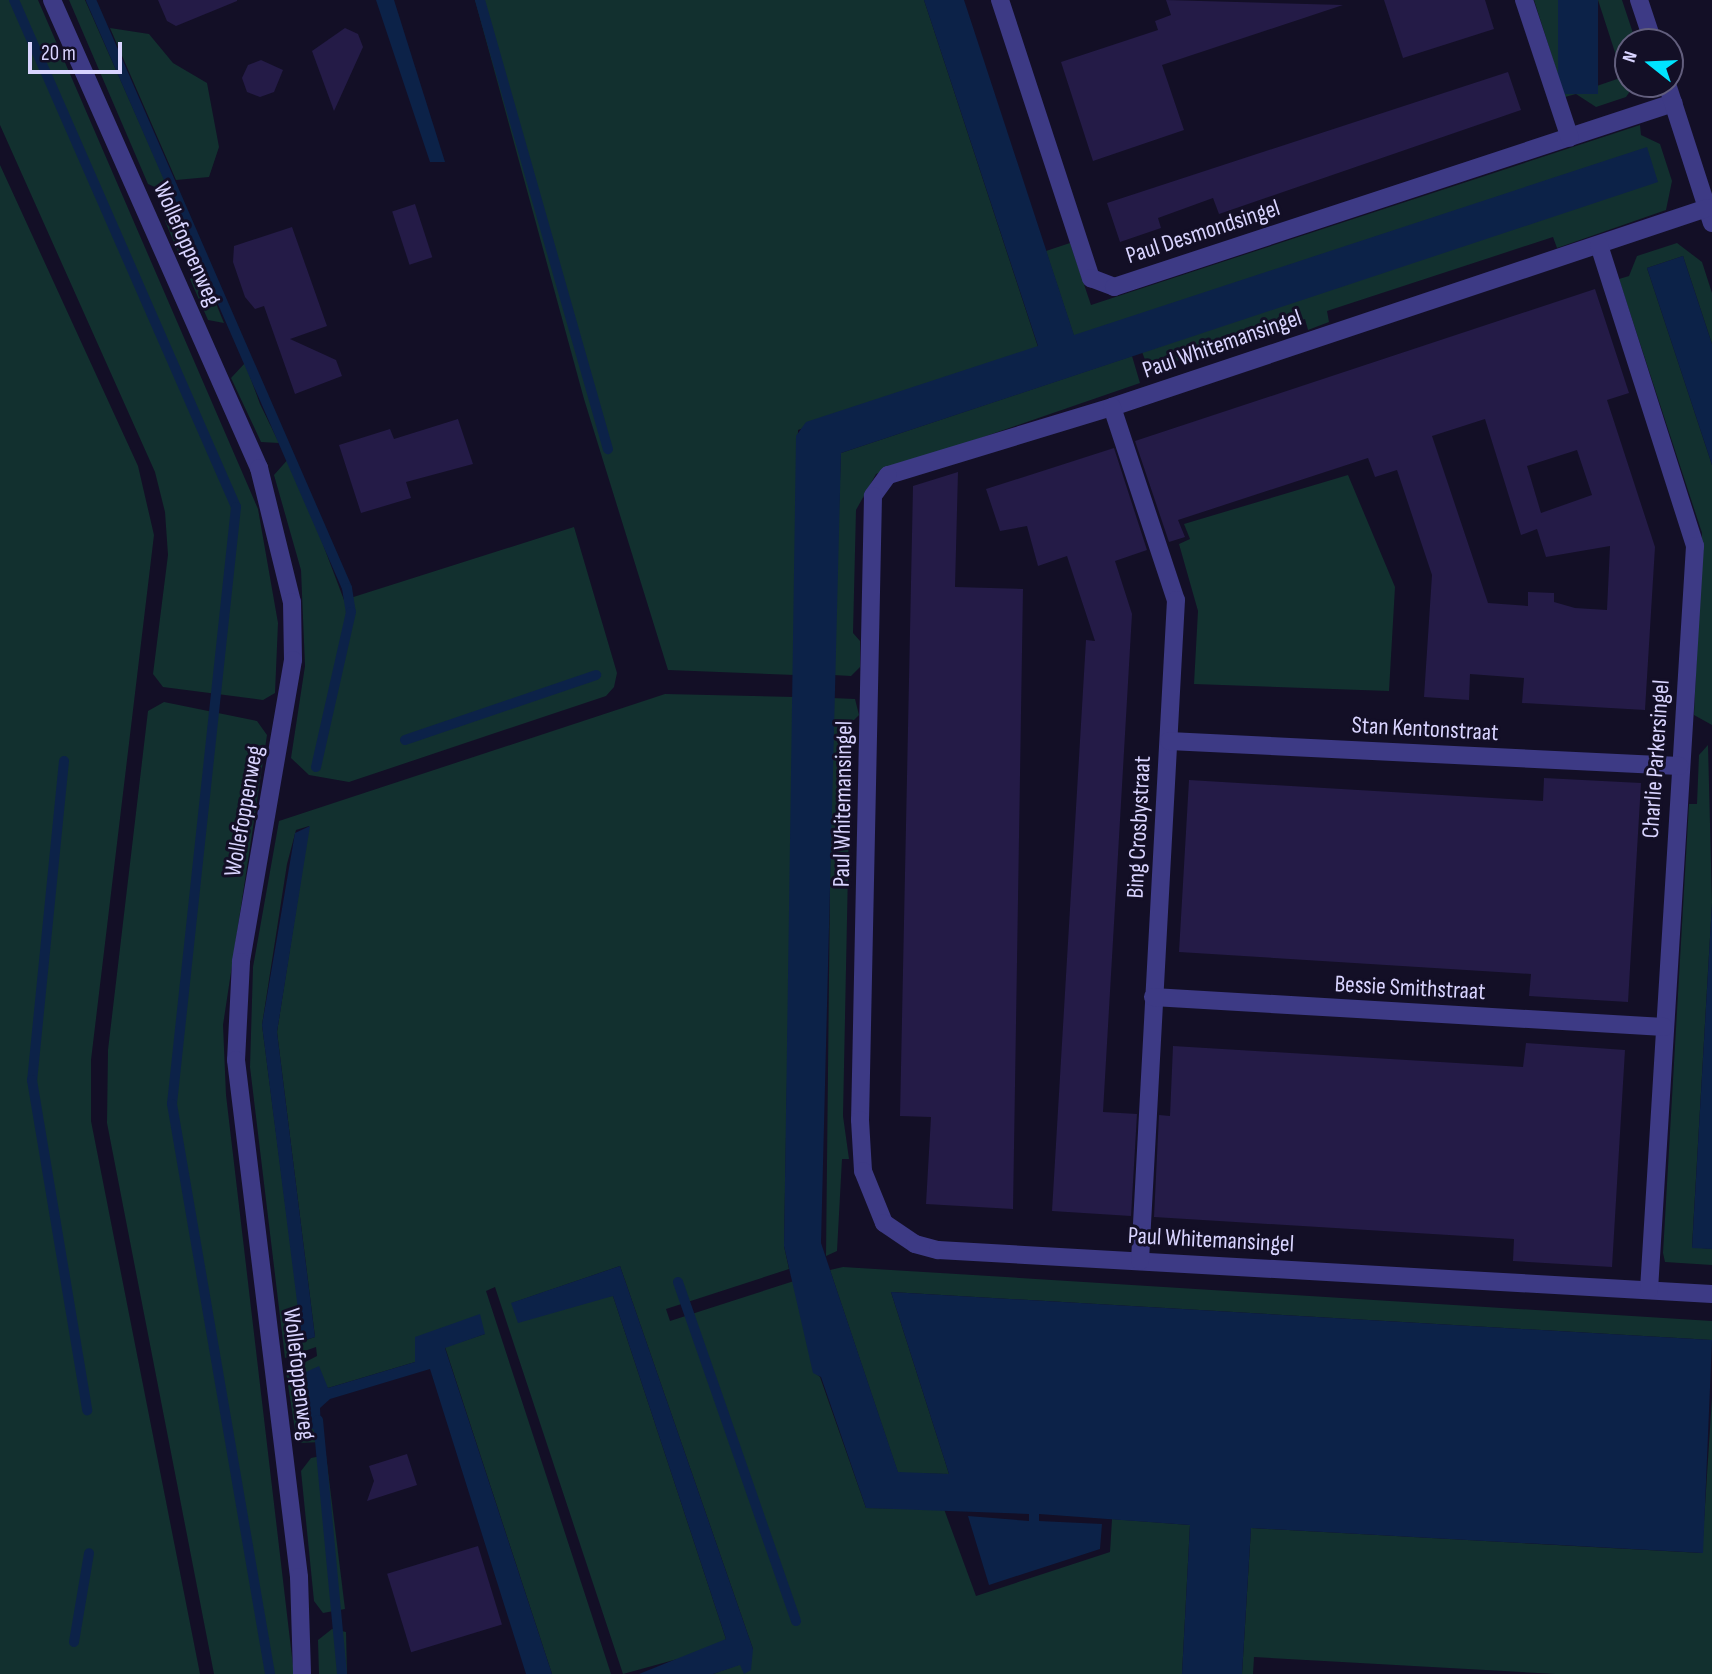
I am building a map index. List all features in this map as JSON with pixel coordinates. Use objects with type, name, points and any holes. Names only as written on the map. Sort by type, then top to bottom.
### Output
[{"type":"street","name":"Wollefoppenweg","points":[[52,0],[259,468],[292,602],[293,660],[241,962],[236,1060],[299,1577],[302,1674]]},
{"type":"street","name":"Paul Desmondsingel","points":[[1000,0],[1091,278],[1114,287],[1673,103]]},
{"type":"street","points":[[1524,0],[1570,138]]},
{"type":"street","points":[[1639,0],[1648,28]]},
{"type":"street","points":[[1671,98],[1710,215]]},
{"type":"street","name":"Paul Whitemansingel","points":[[1710,215],[1599,245],[1112,407],[888,475],[873,496],[860,1120],[872,1201],[884,1223],[915,1244],[1140,1261],[1712,1294]]},
{"type":"street","name":"Charlie Parkersingel","points":[[1599,245],[1695,546],[1679,766],[1649,1290]]},
{"type":"street","name":"Bing Crosbystraat","points":[[1112,407],[1176,600],[1140,1261]]},
{"type":"street","name":"Stan Kentonstraat","points":[[1169,741],[1679,766]]},
{"type":"street","name":"Bessie Smithstraat","points":[[1153,997],[1664,1027]]},
{"type":"green space","points":[[0,0],[38,0],[258,509],[278,623],[275,693],[263,700],[163,687],[153,674],[168,555],[165,512],[155,472],[0,125]]},
{"type":"green space","points":[[69,0],[85,0],[167,185],[164,191],[148,184]]},
{"type":"green space","points":[[475,0],[924,0],[1038,347],[798,430],[795,675],[668,670],[584,399]]},
{"type":"green space","points":[[1534,0],[1558,0],[1588,89],[1614,80],[1614,98],[1623,98],[1596,107],[1576,94],[1565,97]]},
{"type":"green space","points":[[1598,0],[1622,0],[1631,28],[1614,28],[1614,49]]},
{"type":"green space","points":[[110,28],[149,34],[173,63],[207,83],[219,147],[209,177],[176,180]]},
{"type":"green space","points":[[1640,125],[1641,135],[1660,144],[1672,181],[1666,210],[1557,248],[1553,237],[1327,311],[1329,322],[1308,330],[1305,319],[1149,370],[1142,352],[1646,148],[1074,336],[1046,251],[1070,243],[1091,305]]},
{"type":"green space","points":[[0,165],[138,466],[154,535],[91,1060],[91,1121],[200,1674],[0,1674]]},
{"type":"green space","points":[[179,209],[195,252],[180,257],[165,221]]},
{"type":"green space","points":[[1677,243],[1702,262],[1712,293],[1712,344],[1683,256],[1647,268],[1712,465],[1712,725],[1694,715],[1702,533],[1619,279],[1629,276],[1637,256]]},
{"type":"green space","points":[[202,269],[224,323],[208,320],[190,279]]},
{"type":"green space","points":[[1132,356],[1140,383],[876,474],[856,510],[853,633],[860,641],[860,667],[851,676],[833,675],[841,453]]},
{"type":"green space","points":[[245,363],[260,404],[279,443],[261,442],[231,378]]},
{"type":"green space","points":[[290,457],[344,600],[574,527],[617,673],[614,687],[606,696],[349,782],[309,775],[291,758],[305,666],[301,570],[274,475]]},
{"type":"green space","points":[[1348,475],[1395,587],[1389,691],[1194,684],[1198,611],[1179,544],[1190,539],[1184,524]]},
{"type":"green space","points":[[665,694],[794,697],[784,1246],[789,1269],[666,1309],[670,1321],[794,1281],[814,1372],[820,1377],[866,1508],[944,1509],[976,1596],[1110,1552],[1112,1519],[1190,1525],[1182,1674],[713,1674],[741,1664],[753,1649],[620,1266],[512,1303],[613,1296],[726,1639],[714,1649],[623,1674],[495,1287],[486,1291],[611,1674],[552,1674],[445,1347],[485,1334],[415,1337],[415,1362],[328,1388],[322,1382],[317,1432],[323,1442],[297,1443],[286,1372],[317,1356],[316,1347],[285,1358],[250,1067],[253,967],[279,821]],"holes":[[[309,826],[277,1032],[315,1337],[303,1341],[262,1025],[287,864],[296,830]]]},
{"type":"green space","points":[[832,698],[855,699],[859,715],[851,723],[843,1116],[849,1159],[842,1159],[837,1251],[826,1256]]},
{"type":"green space","points":[[164,702],[257,721],[267,735],[223,1025],[226,1095],[294,1674],[214,1674],[107,1123],[108,1050],[148,711]]},
{"type":"green space","points":[[1708,745],[1712,903],[1692,1247],[1712,1249],[1712,1265],[1665,1262],[1663,1253],[1689,804],[1697,804],[1699,755]]},
{"type":"green space","points":[[843,1267],[1712,1321],[1712,1340],[891,1292],[949,1474],[898,1473],[830,1270]]},
{"type":"green space","points":[[1712,1397],[1712,1674],[1556,1674],[1254,1657],[1253,1674],[1242,1674],[1251,1528],[1702,1553]]},
{"type":"green space","points":[[326,1455],[345,1609],[323,1613],[314,1601],[301,1471],[311,1458]]},
{"type":"green space","points":[[332,1629],[346,1632],[347,1674],[319,1674],[318,1640]]},
{"type":"water","points":[[376,0],[394,0],[445,162],[430,162]]},
{"type":"water","points":[[924,0],[964,0],[1074,335],[1647,147],[1658,182],[841,453],[821,1243],[898,1472],[949,1474],[891,1292],[1712,1340],[1703,1553],[1251,1528],[1242,1674],[1182,1674],[1190,1525],[1039,1514],[1039,1521],[1102,1524],[1100,1549],[989,1585],[968,1516],[1029,1521],[1029,1514],[866,1508],[821,1377],[813,1373],[784,1246],[796,436],[806,422],[1038,346]]},
{"type":"water","points":[[1558,0],[1598,0],[1598,94],[1558,94]]},
{"type":"water","points":[[1683,256],[1712,344],[1712,465],[1647,268]]},
{"type":"water","points":[[310,826],[277,1032],[315,1337],[302,1341],[262,1025],[295,833]]},
{"type":"water","points":[[1712,903],[1712,1249],[1692,1248]]},
{"type":"water","points":[[620,1266],[753,1649],[751,1670],[744,1674],[740,1665],[713,1674],[639,1674],[726,1639],[613,1296],[518,1323],[511,1303]]},
{"type":"water","points":[[480,1314],[485,1334],[445,1348],[552,1674],[526,1674],[430,1369],[330,1399],[320,1408],[321,1431],[312,1429],[306,1372],[319,1366],[328,1388],[415,1362],[415,1337]]},
{"type":"building","points":[[158,0],[237,1],[176,26],[167,21]]},
{"type":"building","points":[[1166,0],[1343,5],[1162,65],[1184,130],[1093,161],[1061,62],[1158,30],[1155,21],[1171,15]]},
{"type":"building","points":[[1384,0],[1485,0],[1494,29],[1403,58]]},
{"type":"building","points":[[345,28],[358,34],[363,47],[334,111],[312,51]]},
{"type":"building","points":[[261,60],[283,70],[274,92],[260,97],[247,92],[242,78],[248,65]]},
{"type":"building","points":[[1508,72],[1521,110],[1219,214],[1213,198],[1158,218],[1161,228],[1120,242],[1107,203]]},
{"type":"building","points":[[415,204],[432,257],[409,265],[392,211]]},
{"type":"building","points":[[292,227],[327,326],[290,339],[336,360],[342,376],[295,394],[264,306],[255,309],[245,297],[233,262],[234,246]]},
{"type":"building","points":[[1595,289],[1629,393],[1607,400],[1655,547],[1645,710],[1522,703],[1524,678],[1470,674],[1469,700],[1424,697],[1432,575],[1397,470],[1375,477],[1368,458],[1178,520],[1185,537],[1169,542],[1135,441]],"holes":[[[1485,419],[1521,535],[1537,529],[1546,557],[1610,546],[1607,610],[1575,608],[1554,602],[1554,593],[1528,592],[1528,606],[1488,603],[1432,436]],[[1577,450],[1592,495],[1541,513],[1527,466]]]},
{"type":"building","points":[[458,419],[473,464],[406,482],[411,498],[361,513],[339,445],[390,429],[394,439]]},
{"type":"building","points":[[1114,448],[1147,550],[1115,561],[1132,614],[1103,1112],[1137,1114],[1131,1216],[1052,1211],[1086,640],[1095,641],[1067,556],[1038,566],[1027,526],[1000,531],[986,489]]},
{"type":"building","points":[[958,472],[955,587],[1023,589],[1013,1209],[926,1204],[931,1117],[900,1116],[913,486]]},
{"type":"building","points":[[1544,778],[1641,783],[1628,1002],[1529,996],[1531,974],[1179,952],[1189,780],[1543,801]]},
{"type":"building","points":[[1526,1043],[1625,1050],[1612,1267],[1513,1261],[1514,1239],[1154,1217],[1159,1115],[1170,1116],[1173,1046],[1523,1067]]},
{"type":"building","points":[[407,1454],[417,1485],[367,1501],[374,1481],[369,1466]]},
{"type":"building","points":[[478,1546],[502,1624],[411,1652],[387,1574]]},
{"type":"waterway","points":[[14,0],[236,507],[172,1104],[270,1674]]},
{"type":"waterway","points":[[91,0],[347,588],[351,612],[316,767]]},
{"type":"waterway","points":[[480,0],[608,449]]},
{"type":"waterway","points":[[405,740],[596,675]]},
{"type":"waterway","points":[[64,761],[32,1080],[87,1410]]},
{"type":"waterway","points":[[678,1282],[796,1621]]},
{"type":"waterway","points":[[318,1420],[342,1674]]},
{"type":"waterway","points":[[74,1642],[89,1553]]}]
